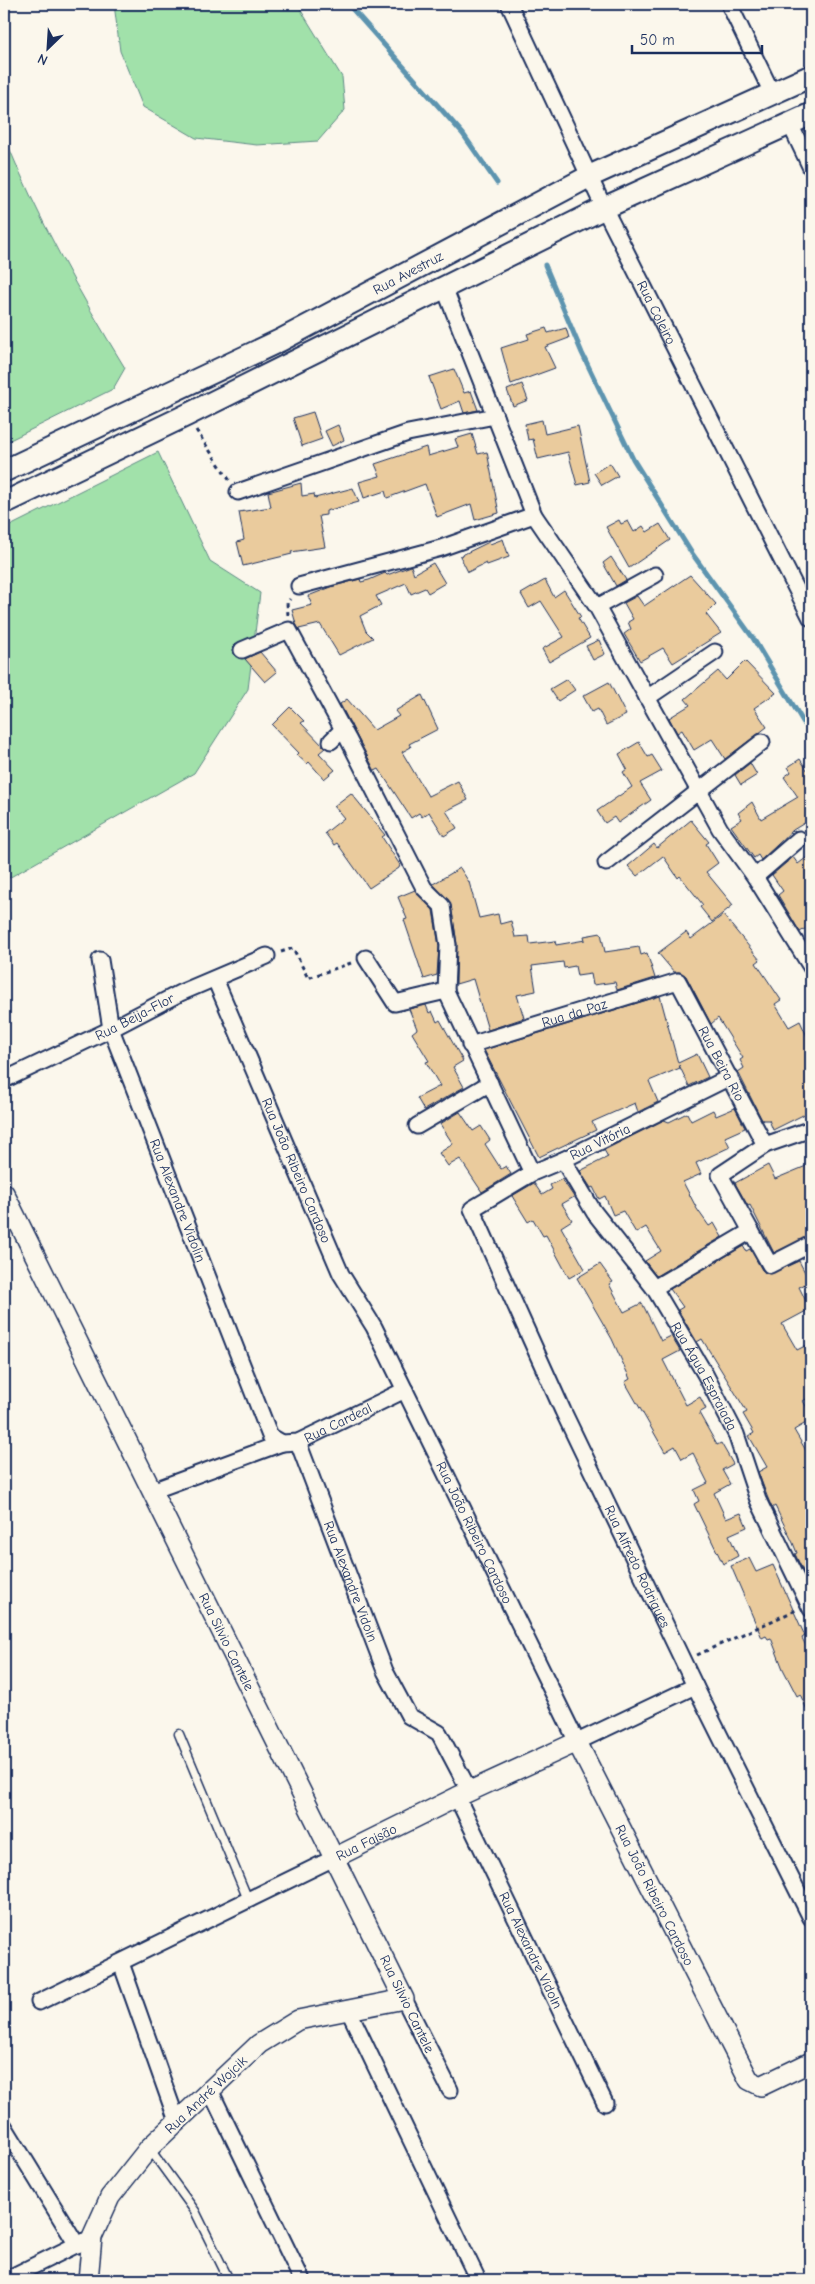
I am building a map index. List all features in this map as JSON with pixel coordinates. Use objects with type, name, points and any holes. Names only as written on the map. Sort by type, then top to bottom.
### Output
[{"type":"main road","name":"Rua Avestruz","points":[[4,471],[281,340],[590,176],[773,95],[811,76]]},
{"type":"main road","name":"Rua Avestruz","points":[[4,503],[187,415],[604,208],[811,114]]},
{"type":"street","name":"Rua Coleiro","points":[[509,4],[604,208],[811,618]]},
{"type":"street","points":[[729,4],[773,95]]},
{"type":"street","points":[[790,124],[811,168]]},
{"type":"street","points":[[444,287],[534,516],[596,607],[720,829],[755,877],[811,967]]},
{"type":"street","points":[[238,492],[408,433],[495,416]]},
{"type":"street","points":[[299,586],[441,548],[534,516]]},
{"type":"street","points":[[596,607],[655,575]]},
{"type":"street","points":[[242,650],[289,630],[343,728],[424,888],[442,906],[448,945],[446,991],[532,1172]]},
{"type":"street","points":[[647,698],[716,652]]},
{"type":"street","points":[[331,741],[343,728]]},
{"type":"street","points":[[606,863],[762,742]]},
{"type":"street","points":[[755,877],[799,839]]},
{"type":"street","name":"Rua Beija-Flor","points":[[4,1080],[112,1029],[180,993],[267,956]]},
{"type":"street","points":[[366,958],[395,1002],[446,991]]},
{"type":"street","name":"Rua Alexandre Vidolin","points":[[100,960],[112,1029],[276,1439]]},
{"type":"street","name":"Rua João Ribeiro Cardoso","points":[[215,979],[341,1274],[374,1327],[577,1742],[749,2080],[761,2086],[811,2062]]},
{"type":"street","name":"Rua da Paz","points":[[470,1045],[678,981]]},
{"type":"street","name":"Rua Beira Rio","points":[[678,981],[765,1145]]},
{"type":"street","name":"Rua Vitória","points":[[472,1210],[532,1172],[563,1160],[730,1077]]},
{"type":"street","points":[[417,1126],[490,1084]]},
{"type":"street","points":[[810,1248],[770,1265],[720,1175],[765,1145],[811,1129]]},
{"type":"street","name":"Rua Água Espraiada","points":[[563,1160],[594,1212],[654,1288],[705,1374],[736,1434],[758,1500],[810,1607]]},
{"type":"street","name":"Rua Silvio Cantele","points":[[4,1193],[450,2090]]},
{"type":"street","name":"Rua Alfredo Rodrigues","points":[[472,1210],[563,1411],[695,1686],[811,1918]]},
{"type":"street","points":[[654,1288],[750,1231]]},
{"type":"street","name":"Rua Cardeal","points":[[152,1491],[276,1439],[298,1442],[405,1390]]},
{"type":"street","name":"Rua Alexandre Vidoln","points":[[298,1442],[385,1671],[408,1716],[440,1733],[464,1794],[604,2103]]},
{"type":"street","name":"Rua Faisão","points":[[39,2002],[249,1902],[464,1794],[695,1686]]},
{"type":"street","points":[[121,1963],[177,2121]]},
{"type":"street","name":"Rua André Wojcik","points":[[88,2280],[85,2241],[110,2197],[149,2148],[259,2044],[298,2020],[404,1999]]},
{"type":"street","points":[[348,2009],[478,2280]]},
{"type":"street","points":[[210,2090],[302,2280]]},
{"type":"street","points":[[4,2126],[85,2241],[5,2280]]},
{"type":"lane","points":[[179,1734],[249,1902]]},
{"type":"lane","points":[[149,2148],[195,2211],[229,2280]]},
{"type":"path","points":[[187,415],[206,450],[238,492]]},
{"type":"path","points":[[289,630],[288,603],[299,586]]},
{"type":"path","points":[[267,956],[294,948],[308,978],[366,958]]},
{"type":"path","points":[[683,1661],[810,1607]]},
{"type":"green space","points":[[114,4],[297,4],[342,77],[345,110],[318,141],[257,145],[196,138],[143,107],[120,51]]},
{"type":"green space","points":[[4,136],[60,255],[91,312],[125,368],[113,389],[4,443]]},
{"type":"green space","points":[[158,452],[210,561],[260,593],[248,689],[194,773],[7,879],[4,871],[4,529]]},
{"type":"building","points":[[546,328],[548,333],[566,328],[569,338],[545,347],[555,368],[511,384],[501,348],[529,339],[527,334]]},
{"type":"building","points":[[454,369],[464,393],[471,391],[478,410],[464,413],[460,401],[441,409],[429,377]]},
{"type":"building","points":[[522,384],[528,400],[513,406],[507,390]]},
{"type":"building","points":[[313,412],[322,439],[302,446],[293,418]]},
{"type":"building","points":[[542,420],[545,434],[578,426],[590,482],[577,485],[568,452],[538,459],[533,439],[528,440],[525,424]]},
{"type":"building","points":[[338,425],[344,440],[332,446],[325,431]]},
{"type":"building","points":[[472,434],[478,454],[487,452],[499,513],[475,520],[471,504],[437,517],[425,484],[387,498],[385,491],[364,498],[359,482],[380,476],[375,464],[426,447],[428,456],[458,447],[455,439]]},
{"type":"building","points":[[610,463],[618,476],[602,485],[594,473]]},
{"type":"building","points":[[301,483],[302,496],[314,494],[315,498],[353,488],[359,502],[326,511],[326,515],[319,516],[325,547],[291,552],[292,554],[243,566],[237,542],[244,540],[239,512],[271,507],[268,492]]},
{"type":"building","points":[[619,520],[621,524],[628,521],[634,532],[643,526],[647,532],[660,524],[670,540],[629,568],[606,527]]},
{"type":"building","points":[[503,539],[509,557],[487,565],[486,563],[468,572],[460,556],[489,542],[490,544]]},
{"type":"building","points":[[611,557],[626,580],[616,586],[603,563]]},
{"type":"building","points":[[433,563],[445,583],[428,593],[425,588],[411,594],[406,583],[376,596],[381,605],[360,616],[366,631],[373,638],[339,655],[320,624],[299,629],[296,624],[292,610],[312,605],[308,596],[334,586],[360,579],[361,582],[369,580],[385,573],[387,575],[411,566],[414,574]]},
{"type":"building","points":[[690,575],[716,604],[706,614],[721,633],[673,663],[663,648],[640,661],[624,634],[631,629],[628,622],[633,619],[624,603],[637,596],[644,606]]},
{"type":"building","points":[[545,580],[554,597],[564,590],[581,617],[578,618],[590,638],[549,662],[542,649],[564,637],[541,601],[529,608],[521,594]]},
{"type":"building","points":[[599,640],[605,654],[593,660],[586,646]]},
{"type":"building","points":[[260,652],[277,672],[265,682],[245,659]]},
{"type":"building","points":[[745,661],[776,693],[754,708],[767,727],[725,759],[712,739],[694,750],[682,730],[677,733],[669,718],[690,705],[685,699],[718,671],[726,680]]},
{"type":"building","points":[[567,679],[575,690],[558,701],[550,689]]},
{"type":"building","points":[[609,682],[626,715],[606,725],[598,709],[592,712],[583,696]]},
{"type":"building","points":[[422,695],[438,729],[409,744],[411,747],[402,752],[428,796],[458,781],[468,800],[446,811],[457,828],[444,836],[429,812],[422,817],[419,813],[411,818],[379,769],[375,771],[340,704],[347,699],[374,730],[399,716],[395,711]]},
{"type":"building","points":[[290,707],[304,721],[301,723],[325,748],[319,753],[335,770],[324,779],[309,762],[307,764],[297,755],[299,753],[272,725]]},
{"type":"building","points":[[639,742],[648,757],[652,755],[662,771],[640,783],[651,800],[618,823],[614,817],[605,823],[597,811],[632,787],[623,772],[627,769],[619,754]]},
{"type":"building","points":[[800,759],[811,776],[811,819],[793,830],[761,860],[758,855],[754,858],[731,826],[742,819],[738,813],[752,802],[761,819],[798,797],[784,777],[791,772],[788,767]]},
{"type":"building","points":[[750,763],[757,775],[741,785],[735,775]]},
{"type":"building","points":[[351,793],[385,835],[382,837],[400,865],[399,868],[369,888],[337,843],[334,845],[325,833],[344,818],[334,806]]},
{"type":"building","points":[[691,820],[709,842],[706,844],[718,863],[706,872],[733,905],[712,922],[700,907],[703,905],[680,876],[678,878],[663,856],[637,876],[628,866],[654,844],[657,848]]},
{"type":"building","points":[[811,854],[811,925],[800,932],[778,895],[783,891],[772,875],[793,857],[798,864]]},
{"type":"building","points":[[460,868],[469,882],[479,918],[498,914],[500,924],[511,921],[515,937],[529,936],[530,944],[555,941],[556,945],[585,940],[584,936],[601,933],[605,952],[639,947],[641,955],[647,953],[655,978],[617,990],[615,982],[593,985],[591,974],[577,976],[575,966],[564,968],[563,962],[532,966],[536,991],[517,995],[524,1018],[488,1030],[473,979],[456,984],[457,944],[451,905],[433,884]]},
{"type":"building","points":[[415,890],[433,910],[439,946],[437,975],[424,979],[404,920],[407,919],[398,897]]},
{"type":"building","points":[[723,915],[760,960],[756,963],[781,1000],[775,1004],[789,1027],[800,1021],[807,1036],[811,1034],[811,1111],[773,1130],[769,1120],[762,1120],[738,1072],[744,1068],[740,1060],[743,1058],[718,1018],[711,1024],[686,976],[680,972],[674,972],[658,953],[686,932],[691,939]]},
{"type":"building","points":[[660,996],[678,1063],[697,1054],[708,1077],[689,1086],[679,1065],[680,1068],[649,1081],[658,1102],[638,1112],[635,1103],[592,1122],[596,1130],[539,1157],[484,1050]]},
{"type":"building","points":[[426,1005],[429,1013],[432,1011],[437,1022],[440,1020],[463,1061],[453,1067],[464,1087],[424,1110],[417,1098],[440,1086],[426,1062],[429,1061],[412,1033],[417,1029],[409,1009]]},
{"type":"building","points":[[735,1108],[745,1128],[725,1137],[730,1147],[696,1163],[701,1174],[683,1182],[697,1209],[709,1226],[714,1223],[722,1237],[656,1276],[645,1261],[661,1251],[646,1227],[636,1233],[623,1211],[613,1215],[605,1196],[599,1199],[593,1187],[591,1188],[580,1171],[608,1157],[604,1150],[664,1120],[669,1122],[687,1113],[691,1121],[713,1110],[716,1116]]},
{"type":"building","points":[[460,1112],[473,1131],[481,1126],[490,1140],[485,1144],[501,1169],[506,1166],[511,1174],[482,1192],[460,1159],[448,1166],[439,1153],[453,1144],[440,1124]]},
{"type":"building","points":[[811,1164],[811,1235],[774,1253],[750,1205],[748,1206],[735,1183],[768,1165],[775,1179]]},
{"type":"building","points":[[562,1179],[574,1197],[562,1204],[572,1220],[561,1227],[585,1269],[569,1278],[546,1235],[543,1236],[533,1219],[528,1222],[512,1196],[534,1183],[542,1195],[552,1189],[550,1185]]},
{"type":"building","points":[[743,1246],[746,1251],[750,1249],[762,1270],[769,1274],[799,1261],[810,1282],[799,1287],[810,1309],[782,1324],[797,1350],[811,1343],[811,1396],[803,1401],[811,1414],[811,1420],[794,1430],[811,1459],[811,1588],[795,1554],[797,1553],[793,1543],[775,1506],[772,1508],[758,1472],[767,1467],[749,1436],[754,1433],[743,1414],[747,1412],[702,1339],[697,1342],[678,1310],[683,1307],[670,1289]]},
{"type":"building","points":[[600,1264],[613,1282],[609,1284],[624,1312],[642,1303],[661,1341],[671,1336],[680,1351],[663,1360],[686,1405],[700,1397],[706,1409],[699,1413],[717,1445],[721,1443],[733,1464],[722,1470],[730,1484],[714,1493],[726,1519],[741,1513],[747,1527],[729,1535],[738,1556],[723,1564],[694,1504],[699,1501],[694,1490],[708,1483],[693,1453],[682,1459],[675,1446],[665,1452],[625,1382],[630,1379],[612,1339],[577,1278]]},
{"type":"building","points":[[749,1558],[756,1572],[773,1565],[805,1636],[802,1638],[811,1656],[811,1719],[800,1694],[797,1696],[783,1669],[771,1638],[768,1639],[766,1636],[762,1638],[731,1566]]},
{"type":"waterway","points":[[348,4],[463,134],[497,183]]},
{"type":"waterway","points":[[545,265],[582,353],[633,459],[691,552],[753,638],[811,735]]}]
